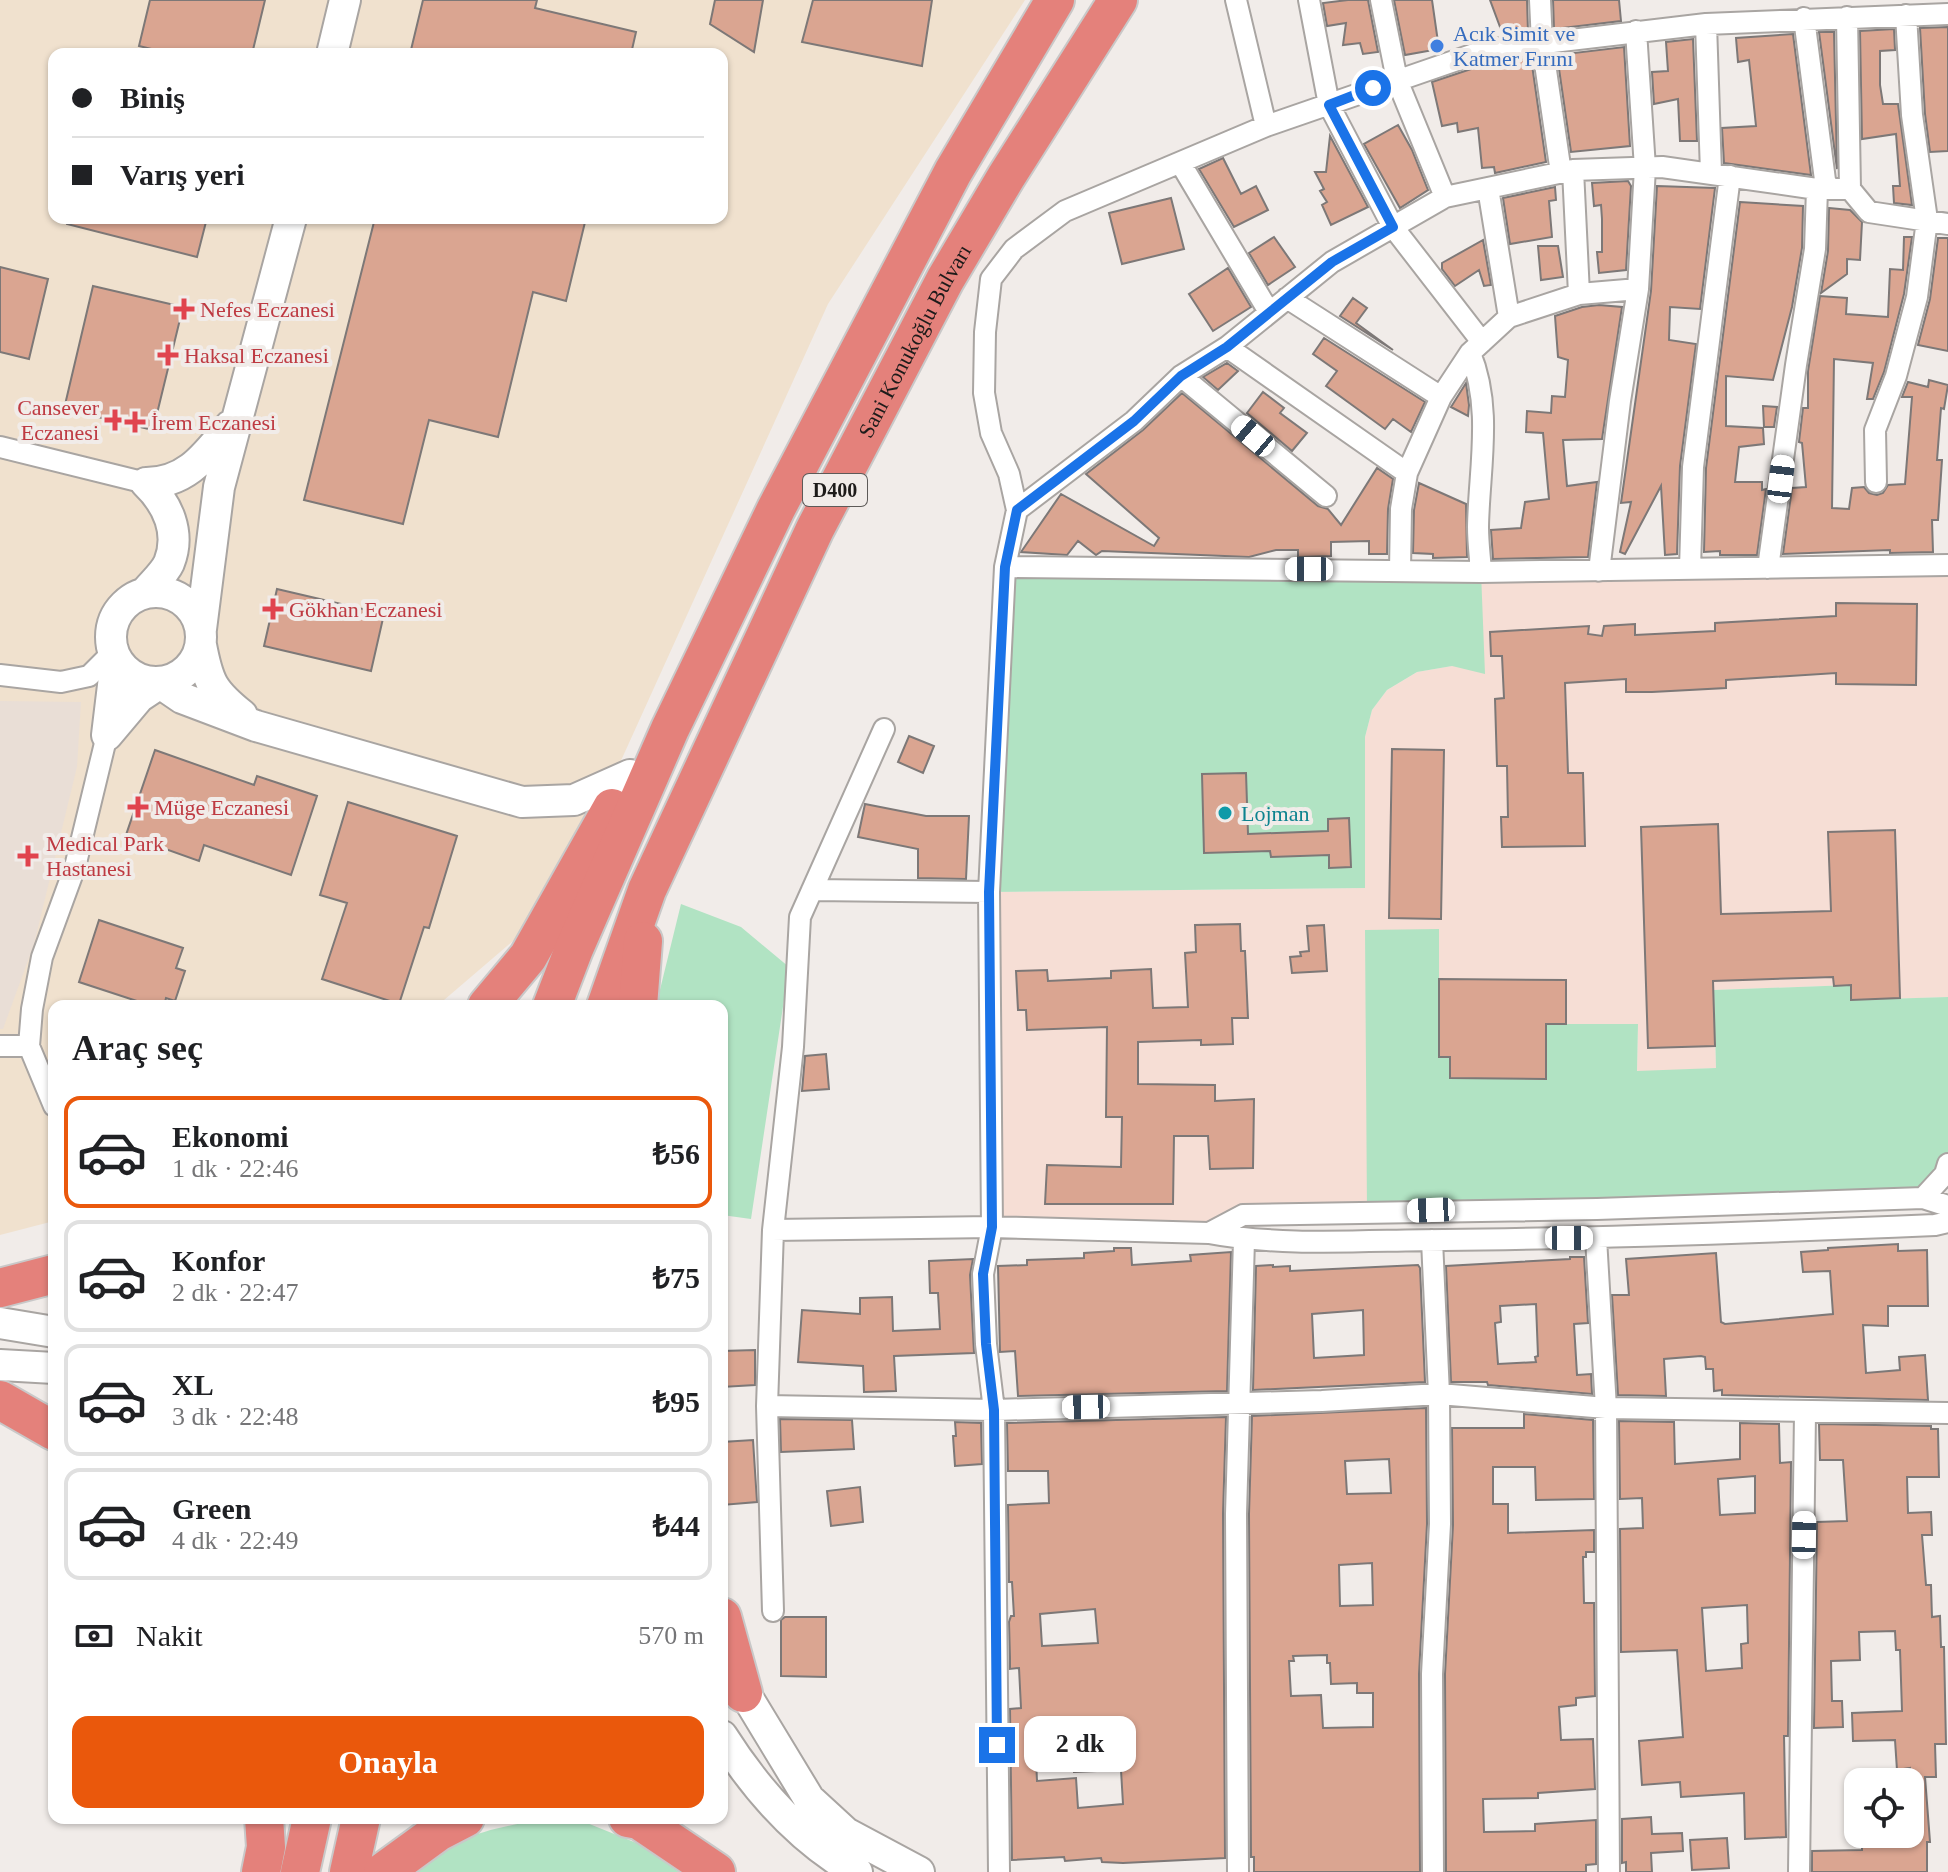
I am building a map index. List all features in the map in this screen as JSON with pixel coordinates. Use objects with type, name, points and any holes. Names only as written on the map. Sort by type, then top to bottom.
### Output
[{"type":"highway","name":"Sani Konukoğlu Bulvarı","points":[[554,1000],[670,729],[776,509],[953,172],[1055,0]]},
{"type":"highway","name":"Sani Konukoğlu Bulvarı","points":[[608,1000],[647,890],[815,529],[945,280],[1118,0]]},
{"type":"highway","points":[[492,1000],[528,957],[630,775],[670,729]]},
{"type":"highway","points":[[638,1000],[647,890]]},
{"type":"highway","points":[[0,1288],[48,1276]]},
{"type":"highway","points":[[0,1400],[48,1428]]},
{"type":"highway","points":[[728,1639],[743,1693]]},
{"type":"highway","points":[[261,1872],[266,1847],[264,1824]]},
{"type":"highway","points":[[300,1872],[311,1824]]},
{"type":"highway","points":[[349,1872],[360,1824]]},
{"type":"highway","points":[[383,1872],[453,1824]]},
{"type":"highway","points":[[645,1824],[716,1872]]},
{"type":"street","points":[[333,48],[345,0]]},
{"type":"street","points":[[1236,0],[1266,126]]},
{"type":"street","points":[[1309,0],[1329,105],[1393,227],[1476,347],[1484,438],[1478,529],[1481,572]]},
{"type":"street","points":[[1381,0],[1397,80],[1445,197]]},
{"type":"street","points":[[1540,0],[1542,43],[1567,172],[1579,294]]},
{"type":"street","points":[[1797,12],[1825,180],[1832,189],[1869,212],[1948,224]]},
{"type":"street","points":[[999,1872],[994,1410],[986,1344],[983,1274],[992,1227],[989,892],[1005,567],[1017,510],[1009,474],[991,433],[984,393],[985,332],[991,279],[1014,249],[1065,211],[1266,126],[1486,50],[1797,12],[1847,17],[1948,14]]},
{"type":"street","points":[[1876,482],[1875,430],[1896,376],[1917,297],[1927,220],[1912,115],[1906,15]]},
{"type":"street","points":[[1768,568],[1815,249],[1832,189],[1847,17]]},
{"type":"street","points":[[1690,569],[1693,467],[1721,175],[1706,24]]},
{"type":"street","points":[[1599,571],[1620,401],[1638,289],[1645,168],[1636,31]]},
{"type":"street","points":[[1181,164],[1269,312]]},
{"type":"street","points":[[1017,510],[1134,421],[1181,376],[1227,347],[1332,262],[1445,197],[1567,172],[1645,168],[1832,189]]},
{"type":"street","points":[[1488,188],[1509,317]]},
{"type":"street","points":[[113,652],[121,666],[145,682],[160,683],[175,679],[187,671],[196,659],[219,487],[289,224]]},
{"type":"street","points":[[1400,570],[1401,509],[1407,473],[1441,397],[1476,347],[1509,317],[1579,294],[1638,289]]},
{"type":"street","points":[[1287,298],[1441,397]]},
{"type":"street","points":[[1227,347],[1407,473]]},
{"type":"street","points":[[1181,376],[1326,496]]},
{"type":"street","points":[[0,447],[146,483],[161,483],[198,465],[236,418]]},
{"type":"street","points":[[145,593],[168,566],[174,543],[173,524],[161,497],[146,483]]},
{"type":"street","points":[[1005,567],[1481,572],[1948,565]]},
{"type":"street","points":[[48,1092],[29,1046],[32,1009],[42,957],[75,867],[107,735],[114,677],[111,638],[113,623],[120,609],[131,599],[145,593],[174,595],[187,603],[196,615],[207,678],[222,699],[256,726]]},
{"type":"street","points":[[0,675],[61,682],[89,676],[113,652]]},
{"type":"street","points":[[160,683],[182,698],[256,726],[522,802],[574,800],[630,775]]},
{"type":"street","points":[[107,735],[139,697],[160,683]]},
{"type":"street","points":[[773,1611],[767,1406],[773,1230],[793,1047],[800,917],[884,729]]},
{"type":"street","points":[[812,890],[989,892]]},
{"type":"street","points":[[0,1046],[29,1046]]},
{"type":"street","points":[[1923,1198],[1945,1174],[1948,1164]]},
{"type":"street","points":[[1209,1233],[1243,1215],[1597,1209],[1923,1198],[1948,1206]]},
{"type":"street","points":[[773,1230],[992,1227],[1209,1233],[1244,1240],[1432,1240],[1596,1238],[1935,1225],[1948,1222]]},
{"type":"street","points":[[1596,1238],[1606,1408],[1609,1872]]},
{"type":"street","points":[[1238,1872],[1236,1514],[1244,1240]]},
{"type":"street","points":[[1432,1240],[1439,1394],[1440,1524],[1432,1674],[1433,1872]]},
{"type":"street","points":[[0,1323],[48,1331]]},
{"type":"street","points":[[0,1365],[48,1368]]},
{"type":"street","points":[[767,1406],[994,1410],[1439,1394],[1606,1408],[1948,1413]]},
{"type":"street","points":[[1799,1872],[1805,1413]]},
{"type":"street","points":[[728,1667],[809,1799],[846,1833],[893,1861],[919,1872]]},
{"type":"street","points":[[728,1746],[772,1806],[840,1862],[857,1872]]},
{"type":"shaded area","points":[[0,0],[1025,0],[828,304],[556,904],[444,1000],[48,1000],[48,1223],[0,1235]]},
{"type":"shaded area","points":[[1948,565],[1948,997],[1851,1000],[1850,985],[1714,990],[1716,1068],[1637,1072],[1638,1024],[1547,1024],[1546,1079],[1450,1078],[1439,1057],[1439,979],[1367,1212],[1244,1215],[1209,1233],[992,1227],[989,892],[1365,888],[1365,737],[1372,710],[1387,690],[1417,672],[1452,666],[1481,572]]},
{"type":"shaded area","name":"Medical Park Hastanesi","points":[[0,701],[81,702],[77,767],[34,944],[3,1029],[0,1029]]},
{"type":"green space","points":[[1005,567],[1481,572],[1485,674],[1452,666],[1417,672],[1387,690],[1372,710],[1365,737],[1365,888],[989,892]],"holes":[[[1246,773],[1248,852],[1204,853],[1202,775]]]},
{"type":"green space","points":[[681,904],[741,927],[789,967],[751,1219],[728,1216],[728,1000],[657,1000]]},
{"type":"green space","points":[[1439,929],[1439,1057],[1450,1057],[1450,1078],[1545,1079],[1546,1024],[1638,1024],[1637,1071],[1716,1068],[1714,990],[1851,985],[1851,1000],[1948,997],[1948,1164],[1930,1188],[1367,1212],[1365,930]]},
{"type":"green space","points":[[589,1824],[639,1844],[679,1872],[414,1872],[459,1842],[505,1826]]},
{"type":"building","points":[[150,0],[265,0],[253,48],[139,46]]},
{"type":"building","points":[[423,0],[537,0],[535,8],[636,32],[632,48],[411,48]]},
{"type":"building","points":[[715,0],[763,0],[754,52],[710,24]]},
{"type":"building","points":[[813,0],[932,0],[922,66],[802,42]]},
{"type":"building","points":[[1368,0],[1378,52],[1363,54],[1360,43],[1343,45],[1346,23],[1327,26],[1323,3]]},
{"type":"building","points":[[1394,0],[1432,0],[1439,49],[1405,55]]},
{"type":"building","points":[[1490,0],[1527,0],[1528,32],[1503,35]]},
{"type":"building","points":[[1553,0],[1619,0],[1621,21],[1554,29]]},
{"type":"building","points":[[1948,27],[1948,151],[1930,152],[1920,28]]},
{"type":"building","points":[[1894,29],[1895,50],[1880,51],[1880,85],[1883,104],[1898,104],[1912,205],[1894,203],[1893,186],[1900,186],[1896,134],[1862,139],[1860,31]]},
{"type":"building","points":[[1819,32],[1834,32],[1837,169]]},
{"type":"building","points":[[1793,34],[1811,175],[1724,163],[1722,128],[1756,126],[1749,60],[1738,62],[1736,38]]},
{"type":"building","points":[[1693,39],[1697,141],[1680,141],[1678,99],[1654,104],[1652,72],[1668,71],[1666,42]]},
{"type":"building","points":[[1624,47],[1630,146],[1571,152],[1557,55]]},
{"type":"building","points":[[1531,58],[1546,162],[1495,173],[1494,167],[1482,168],[1478,128],[1458,132],[1457,123],[1442,126],[1432,82],[1489,63]]},
{"type":"building","points":[[1398,125],[1428,190],[1400,208],[1364,144]]},
{"type":"building","points":[[1330,136],[1368,207],[1331,225],[1322,205],[1327,202],[1320,191],[1324,189],[1315,172],[1326,172]]},
{"type":"building","points":[[1223,158],[1241,194],[1256,186],[1268,210],[1234,227],[1199,169]]},
{"type":"building","points":[[1628,181],[1631,186],[1626,270],[1599,273],[1597,252],[1602,252],[1601,205],[1594,206],[1592,183]]},
{"type":"building","points":[[1657,186],[1715,188],[1700,309],[1670,307],[1669,340],[1696,344],[1680,466],[1677,554],[1665,555],[1661,486],[1625,554],[1620,552],[1631,502],[1621,503],[1651,291]]},
{"type":"building","points":[[1555,187],[1556,200],[1549,201],[1552,237],[1510,244],[1503,198]]},
{"type":"building","points":[[1171,198],[1184,249],[1122,264],[1109,213]]},
{"type":"building","points":[[1740,202],[1803,206],[1802,248],[1792,307],[1773,380],[1726,376],[1726,426],[1763,428],[1764,444],[1739,447],[1735,482],[1762,482],[1762,490],[1766,489],[1757,555],[1720,555],[1720,551],[1704,552],[1706,468]]},
{"type":"building","points":[[1829,208],[1850,210],[1862,222],[1860,260],[1847,259],[1847,274],[1821,293],[1828,251]]},
{"type":"building","points":[[67,224],[205,224],[197,257]]},
{"type":"building","points":[[373,224],[585,224],[566,301],[533,292],[498,437],[429,420],[403,524],[304,500]]},
{"type":"building","points":[[1274,237],[1295,267],[1268,285],[1249,253]]},
{"type":"building","points":[[1904,237],[1912,237],[1904,294],[1884,372],[1873,399],[1867,399],[1873,363],[1834,359],[1832,508],[1849,509],[1852,488],[1864,487],[1869,493],[1877,495],[1883,493],[1888,485],[1905,484],[1912,397],[1902,397],[1908,382],[1928,387],[1929,380],[1948,385],[1944,409],[1941,408],[1937,460],[1942,460],[1938,520],[1932,520],[1933,552],[1890,553],[1890,550],[1783,554],[1792,488],[1806,487],[1802,443],[1799,442],[1803,408],[1808,408],[1808,371],[1820,296],[1847,298],[1846,314],[1888,317],[1890,269],[1903,270]]},
{"type":"building","points":[[1938,238],[1948,238],[1948,351],[1918,345],[1930,299]]},
{"type":"building","points":[[1483,240],[1491,285],[1484,286],[1479,270],[1455,286],[1442,269],[1442,263]]},
{"type":"building","points":[[1538,246],[1558,246],[1563,277],[1541,280]]},
{"type":"building","points":[[0,267],[48,279],[29,359],[0,352]]},
{"type":"building","points":[[1228,268],[1251,307],[1213,331],[1189,294]]},
{"type":"building","points":[[93,286],[183,307],[153,430],[64,409]]},
{"type":"building","points":[[1353,298],[1367,308],[1356,323],[1393,350],[1340,316]]},
{"type":"building","points":[[1599,305],[1622,307],[1602,439],[1563,440],[1567,486],[1597,482],[1588,557],[1493,559],[1491,530],[1521,528],[1525,502],[1549,499],[1543,433],[1526,432],[1527,411],[1551,413],[1552,396],[1565,397],[1568,360],[1558,357],[1555,316]]},
{"type":"building","points":[[1324,338],[1425,402],[1411,432],[1393,419],[1385,429],[1326,386],[1337,371],[1313,354]]},
{"type":"building","points":[[1227,363],[1238,371],[1218,390],[1203,377]]},
{"type":"building","points":[[1466,383],[1469,405],[1468,416],[1451,407]]},
{"type":"building","points":[[1263,392],[1284,408],[1280,413],[1307,433],[1292,451],[1247,413]]},
{"type":"building","points":[[1182,393],[1318,506],[1328,509],[1341,525],[1377,468],[1393,479],[1388,509],[1387,554],[1369,554],[1369,541],[1331,542],[1331,556],[1298,557],[1298,550],[1276,550],[1249,557],[1102,551],[1096,555],[1078,541],[1067,555],[1021,552],[1061,494],[1154,546],[1159,538],[1086,474],[1143,430]]},
{"type":"building","points":[[1763,406],[1777,407],[1774,427],[1764,427]]},
{"type":"building","points":[[1419,483],[1466,504],[1467,557],[1433,558],[1433,554],[1413,553],[1414,510]]},
{"type":"building","points":[[277,589],[384,614],[371,671],[264,646]]},
{"type":"building","points":[[1836,603],[1917,604],[1916,685],[1836,684],[1836,673],[1726,680],[1726,688],[1652,692],[1626,692],[1626,679],[1565,683],[1568,773],[1583,773],[1585,846],[1502,847],[1501,817],[1508,817],[1507,766],[1497,766],[1495,699],[1504,698],[1502,656],[1491,656],[1490,632],[1589,626],[1588,634],[1602,636],[1604,626],[1635,624],[1635,635],[1715,631],[1715,623],[1836,616]]},
{"type":"building","points":[[909,736],[934,746],[923,773],[898,762]]},
{"type":"building","points":[[1392,749],[1444,750],[1441,919],[1389,918]]},
{"type":"building","points":[[155,750],[254,785],[257,776],[317,796],[291,875],[204,845],[199,861],[126,835]]},
{"type":"building","points":[[1246,773],[1248,834],[1328,831],[1328,819],[1349,818],[1351,867],[1329,868],[1329,855],[1271,857],[1270,851],[1204,853],[1202,774]]},
{"type":"building","points":[[348,802],[457,836],[429,928],[424,927],[400,1000],[387,1000],[322,979],[347,903],[320,895]]},
{"type":"building","points":[[865,804],[926,816],[969,816],[966,879],[918,878],[918,849],[858,837]]},
{"type":"building","points":[[1718,824],[1721,914],[1831,911],[1828,832],[1895,830],[1900,998],[1851,1000],[1851,985],[1834,986],[1833,977],[1713,981],[1715,1046],[1648,1048],[1641,827]]},
{"type":"building","points":[[99,920],[183,948],[176,968],[185,971],[175,1000],[134,1000],[79,982]]},
{"type":"building","points":[[1240,924],[1241,951],[1245,951],[1248,1018],[1232,1018],[1233,1044],[1201,1045],[1201,1040],[1138,1042],[1138,1084],[1215,1085],[1215,1101],[1254,1099],[1253,1168],[1210,1169],[1208,1136],[1174,1136],[1173,1204],[1045,1204],[1047,1165],[1121,1167],[1122,1117],[1106,1117],[1107,1027],[1027,1030],[1026,1010],[1018,1010],[1016,971],[1047,970],[1048,981],[1111,978],[1111,971],[1151,969],[1153,1008],[1188,1007],[1185,953],[1196,952],[1195,925]]},
{"type":"building","points":[[1324,925],[1327,971],[1292,973],[1290,957],[1309,951],[1307,926]]},
{"type":"building","points":[[1439,979],[1566,980],[1566,1024],[1546,1024],[1546,1079],[1450,1078],[1450,1057],[1439,1057]]},
{"type":"building","points":[[826,1054],[829,1089],[802,1091],[805,1056]]},
{"type":"building","points":[[1898,1244],[1898,1251],[1927,1250],[1928,1306],[1888,1306],[1888,1326],[1863,1325],[1866,1373],[1900,1370],[1899,1357],[1925,1355],[1928,1400],[1722,1395],[1722,1390],[1714,1391],[1713,1369],[1706,1369],[1705,1357],[1701,1356],[1664,1359],[1666,1396],[1618,1395],[1612,1295],[1629,1295],[1626,1259],[1716,1253],[1721,1322],[1725,1324],[1833,1314],[1830,1271],[1803,1272],[1801,1252]]},
{"type":"building","points":[[1114,1248],[1131,1248],[1132,1265],[1191,1261],[1190,1255],[1231,1252],[1227,1391],[1018,1396],[1015,1351],[1000,1352],[998,1266],[1027,1265],[1027,1260],[1084,1258],[1084,1253],[1114,1251]]},
{"type":"building","points":[[1584,1257],[1588,1323],[1574,1324],[1577,1375],[1591,1374],[1592,1394],[1488,1385],[1487,1382],[1451,1382],[1446,1266]],"holes":[[[1536,1304],[1538,1356],[1535,1357],[1536,1362],[1498,1364],[1495,1323],[1501,1322],[1500,1306]]]},
{"type":"building","points":[[973,1259],[970,1275],[974,1353],[894,1356],[896,1391],[864,1392],[863,1366],[798,1362],[802,1310],[860,1314],[860,1298],[892,1297],[893,1331],[940,1329],[938,1293],[930,1293],[929,1261]]},
{"type":"building","points":[[1418,1265],[1425,1382],[1253,1390],[1256,1266],[1290,1266],[1290,1271]],"holes":[[[1363,1310],[1364,1355],[1314,1358],[1312,1314]]]},
{"type":"building","points":[[755,1350],[755,1385],[728,1387],[728,1351]]},
{"type":"building","points":[[1426,1408],[1427,1524],[1419,1674],[1420,1872],[1254,1872],[1254,1857],[1251,1857],[1249,1514],[1252,1416]],"holes":[[[1389,1459],[1391,1493],[1347,1494],[1345,1461]],[[1372,1563],[1373,1605],[1340,1606],[1339,1565]],[[1327,1655],[1331,1684],[1357,1683],[1357,1693],[1373,1693],[1373,1727],[1323,1728],[1321,1695],[1291,1696],[1289,1661],[1294,1661],[1293,1656]]]},
{"type":"building","points":[[1524,1414],[1593,1420],[1594,1499],[1536,1500],[1535,1467],[1493,1467],[1493,1504],[1508,1504],[1508,1533],[1594,1530],[1594,1552],[1586,1552],[1586,1557],[1583,1557],[1584,1603],[1594,1603],[1595,1696],[1576,1698],[1576,1705],[1559,1707],[1561,1740],[1593,1739],[1595,1789],[1538,1793],[1538,1798],[1483,1799],[1484,1832],[1535,1831],[1535,1824],[1596,1820],[1596,1864],[1586,1865],[1586,1872],[1446,1872],[1445,1674],[1453,1525],[1452,1428],[1524,1428]]},
{"type":"building","points":[[1226,1417],[1223,1514],[1225,1858],[1123,1863],[1102,1862],[1101,1858],[1065,1861],[1064,1857],[1012,1860],[1010,1709],[1021,1708],[1019,1668],[1010,1669],[1009,1622],[1014,1616],[1012,1582],[1009,1582],[1008,1505],[1049,1503],[1048,1471],[1008,1471],[1007,1423]],"holes":[[[1095,1609],[1098,1643],[1042,1646],[1040,1614]],[[1072,1734],[1074,1772],[1121,1770],[1123,1804],[1078,1808],[1076,1778],[1037,1781],[1035,1736]]]},
{"type":"building","points":[[780,1419],[852,1420],[854,1449],[781,1452]]},
{"type":"building","points":[[1619,1421],[1674,1422],[1675,1464],[1740,1459],[1740,1423],[1779,1424],[1780,1463],[1791,1462],[1788,1736],[1784,1736],[1786,1837],[1745,1839],[1744,1793],[1681,1797],[1680,1782],[1642,1785],[1639,1741],[1683,1737],[1677,1650],[1621,1652],[1620,1529],[1643,1528],[1642,1498],[1620,1499]],"holes":[[[1755,1476],[1755,1513],[1720,1515],[1718,1479]],[[1747,1605],[1748,1643],[1741,1644],[1742,1668],[1706,1671],[1702,1608]]]},
{"type":"building","points":[[955,1422],[981,1423],[982,1464],[955,1466]]},
{"type":"building","points":[[1819,1424],[1931,1426],[1931,1429],[1938,1429],[1939,1477],[1907,1477],[1908,1513],[1931,1512],[1932,1535],[1922,1535],[1926,1585],[1931,1585],[1932,1617],[1940,1616],[1941,1647],[1944,1647],[1946,1744],[1935,1744],[1936,1777],[1925,1777],[1930,1842],[1927,1842],[1927,1872],[1812,1872],[1812,1851],[1924,1848],[1924,1768],[1897,1768],[1895,1740],[1853,1741],[1852,1713],[1902,1711],[1900,1650],[1896,1650],[1895,1631],[1859,1632],[1860,1660],[1831,1661],[1832,1701],[1842,1701],[1843,1727],[1814,1728],[1817,1522],[1847,1521],[1843,1460],[1820,1460]]},
{"type":"building","points":[[753,1440],[757,1502],[728,1504],[728,1442]]},
{"type":"building","points":[[860,1487],[863,1522],[831,1526],[827,1491]]},
{"type":"building","points":[[785,1617],[826,1617],[826,1677],[781,1676],[781,1620]]},
{"type":"building","points":[[1651,1817],[1652,1834],[1682,1833],[1683,1851],[1651,1853],[1652,1872],[1626,1872],[1626,1862],[1622,1863],[1622,1819]]},
{"type":"building","points":[[1727,1838],[1729,1868],[1692,1870],[1690,1840]]},
{"type":"place","name":"Acık Simit ve Katmer Fırını","points":[[1437,46]]},
{"type":"place","name":"Nefes Eczanesi","points":[[184,309]]},
{"type":"place","name":"Haksal Eczanesi","points":[[168,355]]},
{"type":"place","name":"Cansever Eczanesi","points":[[115,420]]},
{"type":"place","name":"İrem Eczanesi","points":[[135,422]]},
{"type":"place","name":"Gökhan Eczanesi","points":[[273,609]]},
{"type":"place","name":"Müge Eczanesi","points":[[138,807]]},
{"type":"place","name":"Lojman","points":[[1225,813]]},
{"type":"place","name":"Medical Park Hastanesi","points":[[28,856]]},
{"type":"route","points":[[997,1745],[994,1410],[986,1344],[983,1274],[992,1227],[989,892],[1005,567],[1017,510],[1134,421],[1181,376],[1227,347],[1332,262],[1393,227],[1329,105],[1373,88]]}]
